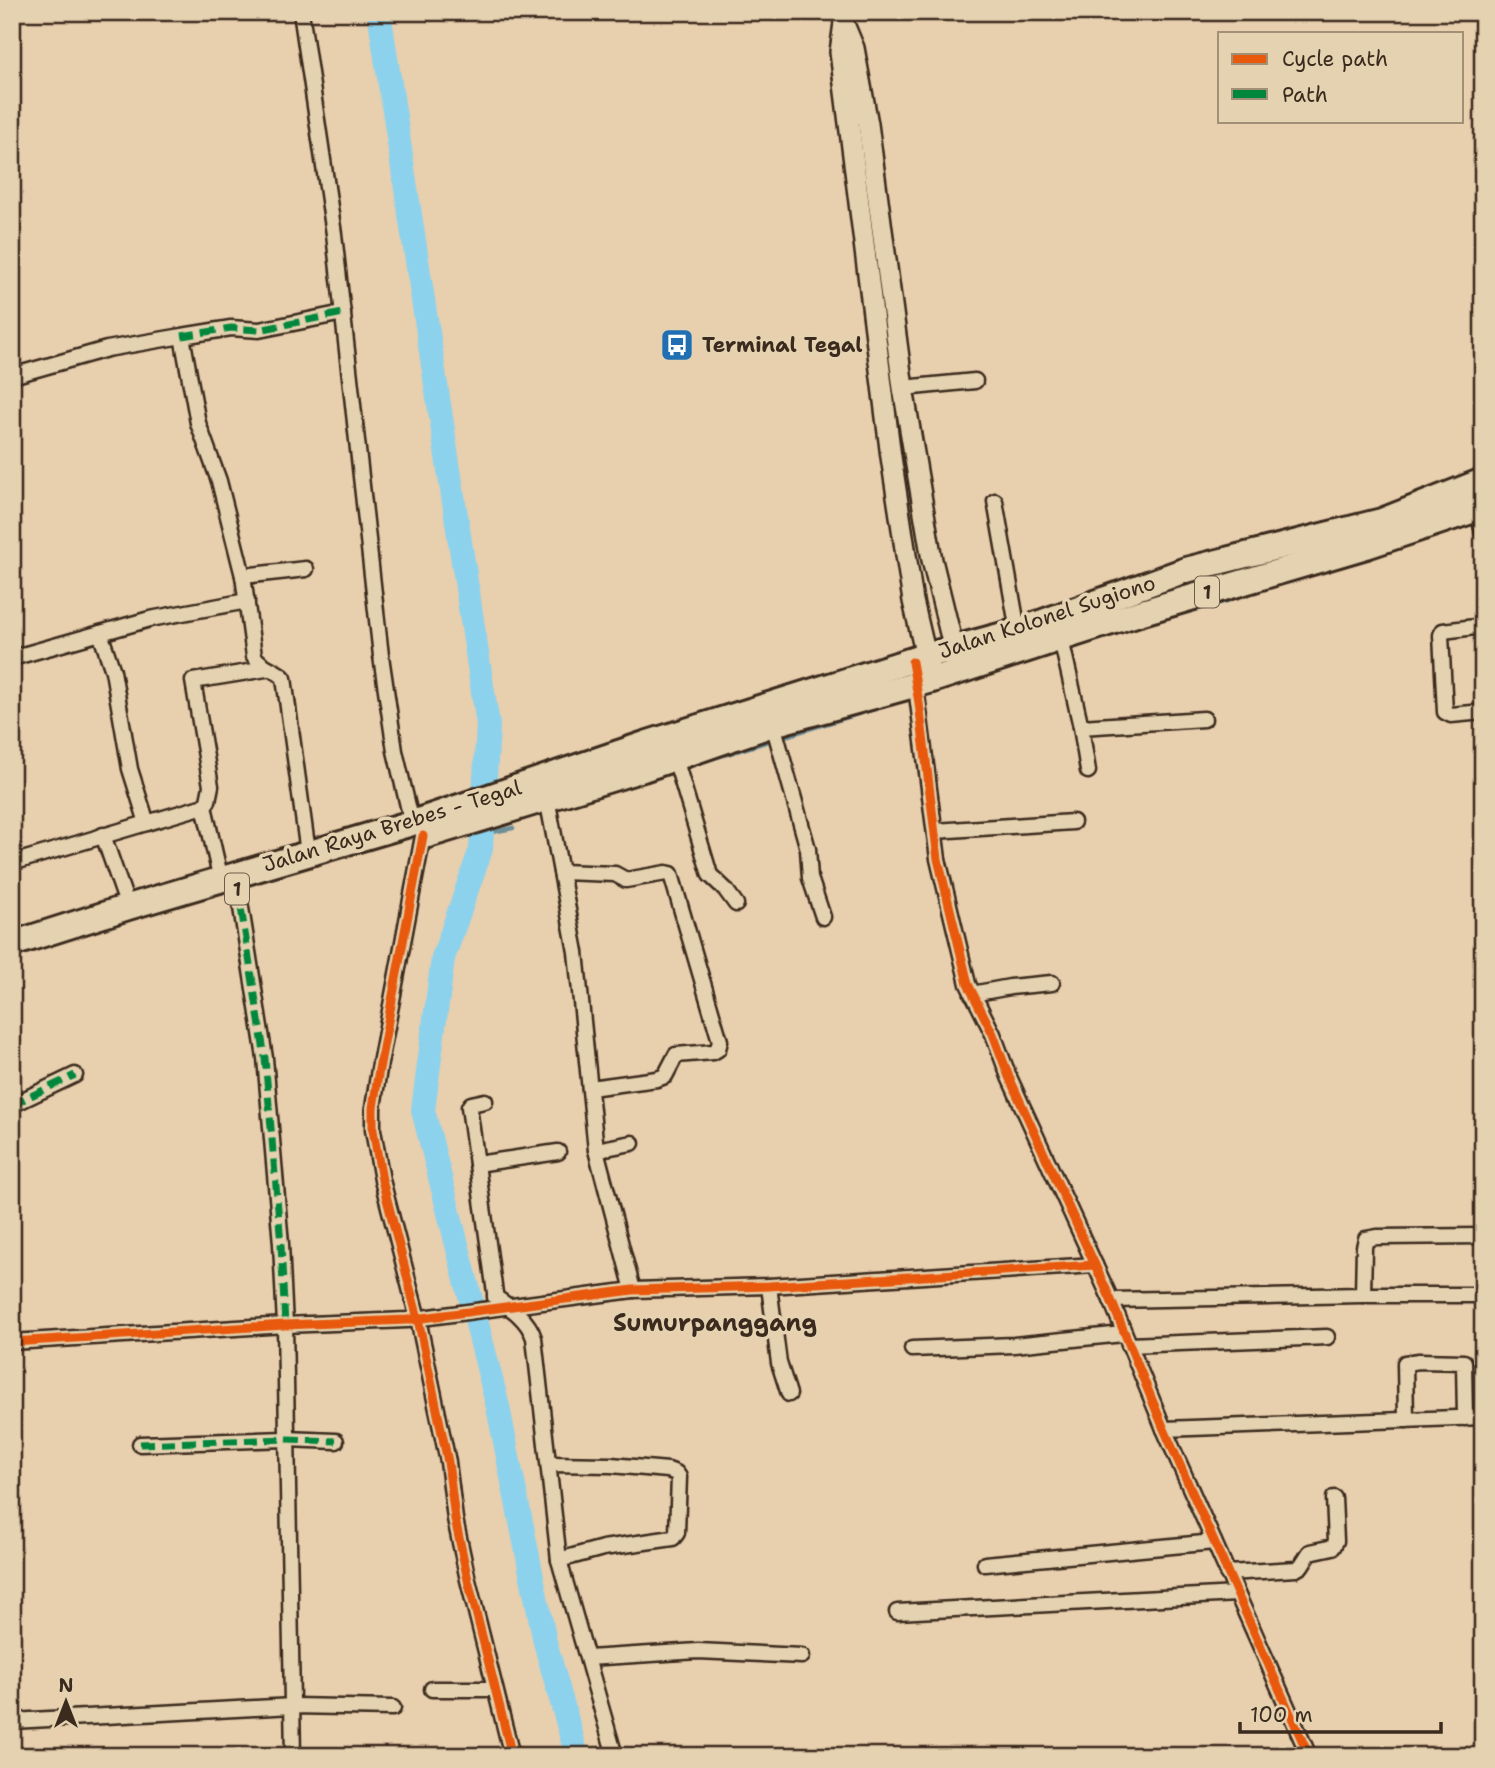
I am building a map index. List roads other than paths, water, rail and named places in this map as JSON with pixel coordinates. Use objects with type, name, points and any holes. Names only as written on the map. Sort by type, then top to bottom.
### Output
[{"type":"highway","name":"Jalan Kolonel Sugiono","points":[[956,660],[1018,631],[1186,570],[1382,521],[1483,481]]},
{"type":"highway","name":"1","points":[[534,795],[677,761],[920,679],[956,660],[1063,647],[1235,584],[1481,516]]},
{"type":"highway","name":"Jalan Kolonel Sugiono","points":[[534,795],[645,744],[920,679]]},
{"type":"highway","name":"Jalan Raya Brebes - Tegal","points":[[12,944],[128,907],[229,884],[534,795]]},
{"type":"highway","name":"Jalan Raya Brebes - Tegal","points":[[12,962],[308,853],[417,830]]},
{"type":"main road","points":[[843,18],[854,48],[868,124],[903,388],[932,560],[956,660]]},
{"type":"main road","points":[[843,18],[840,52],[913,601],[920,679]]},
{"type":"main road","points":[[897,496],[920,491]]},
{"type":"street","points":[[301,12],[334,234],[381,656],[395,751],[417,830],[372,1121],[382,1180],[424,1319],[449,1462],[455,1519],[512,1756]]},
{"type":"street","points":[[12,376],[107,349],[232,328],[259,330],[343,313]]},
{"type":"street","points":[[182,336],[198,423],[219,481],[243,576],[254,656],[267,669],[284,678],[308,853]]},
{"type":"street","points":[[903,388],[975,381]]},
{"type":"street","points":[[995,501],[1018,631]]},
{"type":"street","points":[[243,576],[306,569]]},
{"type":"street","points":[[12,658],[186,610],[247,601]]},
{"type":"street","points":[[1483,626],[1443,631],[1441,635],[1445,712],[1451,715],[1483,712]]},
{"type":"street","points":[[100,633],[113,671],[130,769],[146,823]]},
{"type":"street","points":[[1063,647],[1082,727],[1088,771]]},
{"type":"street","points":[[12,863],[204,806],[208,801],[211,786],[193,681],[267,669]]},
{"type":"street","points":[[920,679],[938,859],[952,925],[972,994],[993,1034],[1014,1089],[1111,1300],[1164,1429],[1309,1756]]},
{"type":"street","points":[[1082,727],[1204,719]]},
{"type":"street","points":[[774,729],[808,849],[810,878],[823,918]]},
{"type":"street","points":[[677,761],[710,875],[736,904]]},
{"type":"street","points":[[534,795],[562,872],[576,953],[596,1150],[633,1290]]},
{"type":"street","points":[[204,806],[229,884],[265,1058],[285,1325],[293,1756]]},
{"type":"street","points":[[934,831],[1073,822]]},
{"type":"street","points":[[103,835],[128,907]]},
{"type":"street","points":[[562,872],[615,873],[626,880],[671,874],[720,1041],[719,1049],[713,1052],[676,1055],[664,1076],[657,1079],[590,1088]]},
{"type":"street","points":[[972,994],[1052,983]]},
{"type":"street","points":[[12,1105],[75,1075]]},
{"type":"street","points":[[485,1101],[469,1105],[495,1297],[509,1305],[527,1324],[534,1338],[559,1560],[615,1756]]},
{"type":"street","points":[[596,1150],[632,1143]]},
{"type":"street","points":[[477,1164],[558,1152]]},
{"type":"street","points":[[1363,1295],[1366,1239],[1483,1236]]},
{"type":"street","points":[[12,1342],[424,1319],[509,1305],[633,1290],[769,1286],[1095,1265]]},
{"type":"street","points":[[769,1286],[779,1363],[789,1394]]},
{"type":"street","points":[[1111,1300],[1483,1295]]},
{"type":"street","points":[[912,1349],[1126,1339],[1327,1337]]},
{"type":"street","points":[[1406,1420],[1405,1363],[1419,1361],[1464,1362],[1465,1418]]},
{"type":"street","points":[[1164,1429],[1483,1418]]},
{"type":"street","points":[[140,1444],[286,1439],[336,1441]]},
{"type":"street","points":[[549,1464],[668,1470],[679,1477],[677,1533],[673,1538],[603,1548],[559,1560]]},
{"type":"street","points":[[1227,1573],[1296,1569],[1310,1552],[1333,1547],[1336,1541],[1334,1498]]},
{"type":"street","points":[[985,1564],[1214,1542]]},
{"type":"street","points":[[897,1612],[1237,1594]]},
{"type":"street","points":[[588,1658],[698,1651],[802,1656]]},
{"type":"street","points":[[432,1689],[495,1689]]},
{"type":"street","points":[[12,1721],[293,1706],[393,1708]]},
{"type":"waterway","points":[[379,12],[488,725],[481,849],[443,958],[423,1110],[498,1407],[545,1642],[577,1756]]},
{"type":"waterway","points":[[1173,616],[1230,600]]},
{"type":"waterway","points":[[1029,661],[1114,634]]},
{"type":"waterway","points":[[691,765],[897,702]]},
{"type":"waterway","points":[[482,834],[513,828]]},
{"type":"place","name":"Terminal Tegal","points":[[677,345]]},
{"type":"district","name":"Sumurpanggang","points":[[715,1323]]}]
